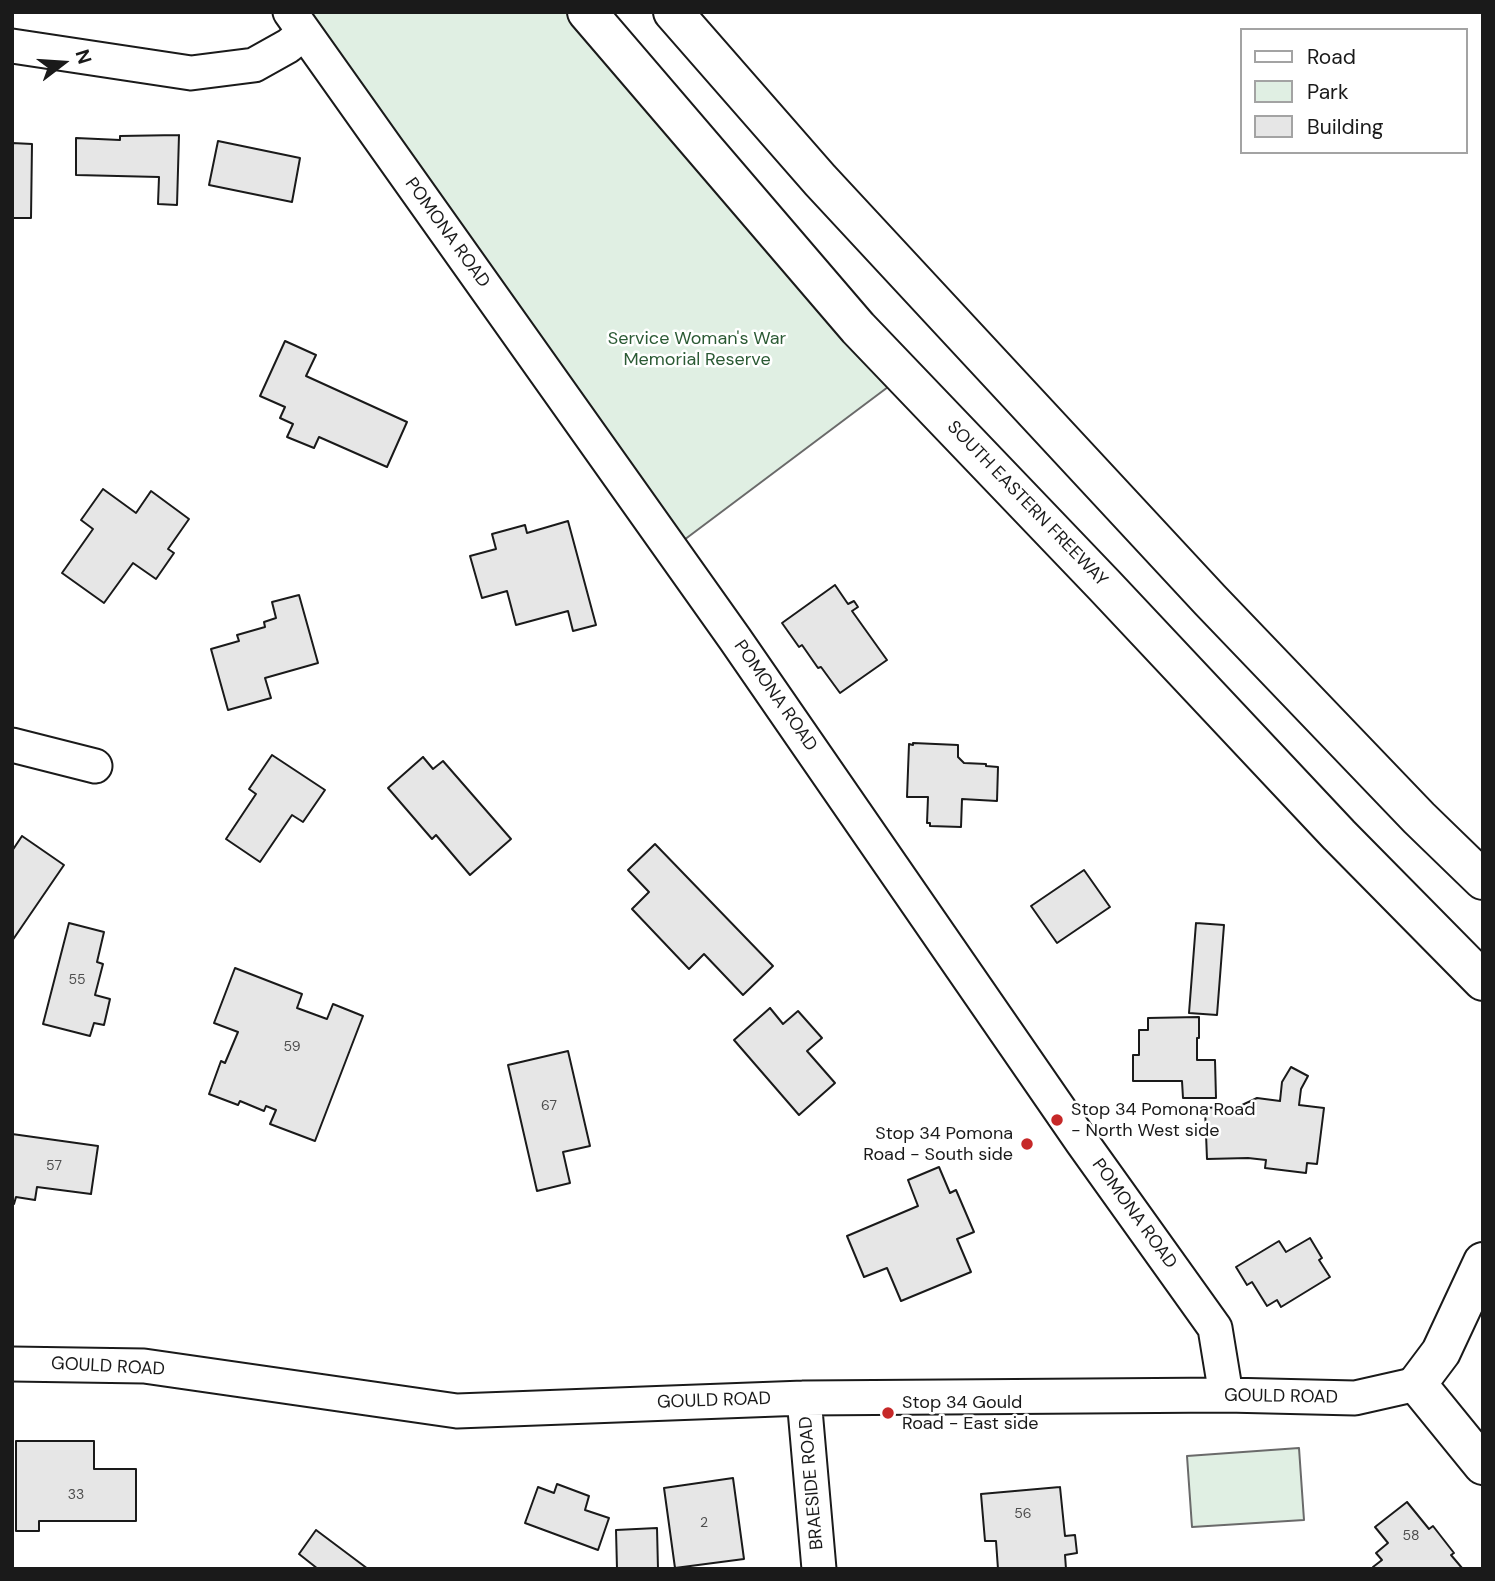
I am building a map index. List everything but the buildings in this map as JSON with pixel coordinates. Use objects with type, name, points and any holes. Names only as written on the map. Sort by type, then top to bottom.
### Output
[{"type":"main road","name":"SOUTH EASTERN FREEWAY","points":[[587,12],[858,328],[1339,835],[1483,981]]},
{"type":"main road","points":[[673,12],[820,180],[1210,600],[1419,818],[1483,880]]},
{"type":"main road","points":[[1479,1270],[1441,1352],[1417,1384],[1483,1465]]},
{"type":"street","points":[[12,46],[191,73],[254,65],[288,46],[297,22]]},
{"type":"street","name":"POMONA ROAD","points":[[297,22],[727,628],[1082,1142],[1215,1328],[1226,1395]]},
{"type":"street","points":[[12,746],[96,766]]},
{"type":"street","name":"GOULD ROAD","points":[[12,1364],[144,1366],[457,1411],[804,1398],[1226,1395],[1355,1398],[1417,1384]]},
{"type":"street","name":"BRAESIDE ROAD","points":[[804,1398],[819,1569]]},
{"type":"green space","name":"Service Woman's War Memorial Reserve","points":[[296,12],[587,12],[904,375],[672,549]]},
{"type":"green space","points":[[1299,1448],[1304,1520],[1192,1527],[1187,1456]]},
{"type":"place","name":"Stop 34 Pomona Road - North West side","points":[[1057,1120]]},
{"type":"place","name":"Stop 34 Pomona Road - South side","points":[[1027,1144]]},
{"type":"place","name":"Stop 34 Gould Road - East side","points":[[888,1413]]}]
